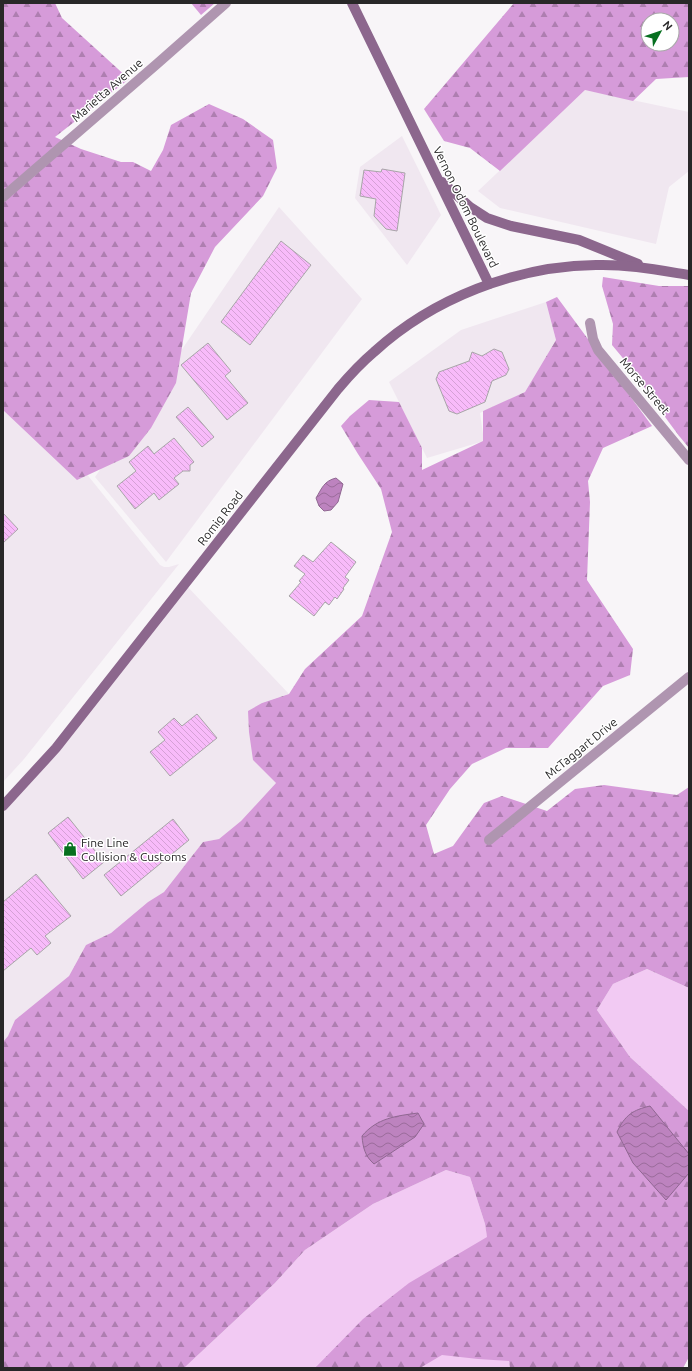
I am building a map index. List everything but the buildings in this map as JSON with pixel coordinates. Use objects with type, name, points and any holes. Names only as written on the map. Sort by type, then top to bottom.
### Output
[{"type":"main road","name":"Vernon Odom Boulevard","points":[[352,3],[489,284],[520,274],[574,266],[612,265],[647,268],[689,275]]},
{"type":"main road","points":[[438,178],[470,207],[487,218],[511,226],[579,240],[647,268]]},
{"type":"main road","name":"Romig Road","points":[[3,806],[56,748],[351,374],[374,351],[409,325],[448,302],[489,284]]},
{"type":"street","name":"Marietta Avenue","points":[[3,197],[226,3]]},
{"type":"street","name":"Morse Street","points":[[590,323],[598,350],[689,460]]},
{"type":"street","name":"McTaggart Drive","points":[[488,840],[689,677]]},
{"type":"shaded area","points":[[585,90],[689,112],[689,171],[669,187],[656,244],[500,208],[478,191]]},
{"type":"shaded area","points":[[402,136],[441,215],[407,265],[355,198],[360,167]]},
{"type":"shaded area","points":[[279,207],[362,299],[166,562],[95,477]]},
{"type":"shaded area","points":[[546,302],[556,340],[525,392],[480,413],[484,441],[427,458],[389,382],[461,330]]},
{"type":"shaded area","points":[[3,384],[85,472],[160,565],[169,567],[179,564],[24,759],[3,782]]},
{"type":"shaded area","points":[[185,584],[289,694],[262,703],[253,760],[276,783],[241,821],[219,839],[203,842],[164,892],[148,902],[111,933],[86,945],[69,976],[15,1020],[8,1036],[3,1042],[3,806]]},
{"type":"shaded area","points":[[647,969],[689,988],[689,1111],[630,1057],[597,1010],[613,984]]},
{"type":"shaded area","points":[[446,1170],[470,1177],[485,1224],[510,1368],[184,1368],[275,1283],[305,1250],[373,1204]]},
{"type":"green space","points":[[3,3],[55,3],[62,18],[129,79],[55,137],[81,149],[121,162],[133,162],[151,171],[163,150],[171,125],[209,104],[243,119],[273,140],[277,168],[263,196],[215,247],[191,293],[176,383],[151,428],[129,456],[77,480],[3,410]]},
{"type":"green space","points":[[191,3],[215,3],[201,15]]},
{"type":"green space","points":[[514,3],[689,3],[689,77],[656,79],[633,101],[585,90],[500,171],[470,148],[444,141],[424,109]]},
{"type":"green space","points":[[603,277],[659,286],[689,286],[689,448],[612,345],[613,324],[602,286]]},
{"type":"green space","points":[[557,297],[652,426],[603,448],[588,481],[590,502],[587,580],[633,649],[630,675],[603,686],[548,748],[506,748],[472,764],[450,789],[426,825],[434,854],[453,846],[484,803],[502,796],[547,811],[575,789],[604,785],[677,795],[689,787],[689,988],[647,969],[613,984],[597,1010],[630,1057],[689,1111],[689,1357],[683,1368],[510,1368],[509,1361],[442,1355],[420,1368],[315,1368],[363,1319],[409,1283],[487,1237],[485,1224],[470,1177],[446,1170],[373,1204],[305,1250],[275,1283],[184,1368],[3,1368],[3,1042],[8,1036],[15,1020],[69,976],[86,945],[111,933],[148,902],[164,892],[203,842],[219,839],[241,821],[276,783],[253,760],[248,711],[262,703],[289,694],[305,669],[362,616],[392,532],[381,489],[341,426],[350,416],[369,400],[399,402],[422,448],[422,470],[483,441],[483,411],[525,392],[556,340],[546,302]]},
{"type":"water","points":[[336,478],[343,484],[338,502],[331,510],[324,511],[319,506],[316,498],[326,483]]},
{"type":"water","points":[[650,1106],[689,1154],[689,1173],[666,1200],[633,1163],[617,1132],[626,1117],[639,1109]]},
{"type":"water","points":[[418,1113],[424,1124],[415,1137],[374,1164],[365,1152],[362,1136],[374,1125],[387,1119]]},
{"type":"place","name":"Fine Line Collision & Customs","points":[[70,849]]}]
